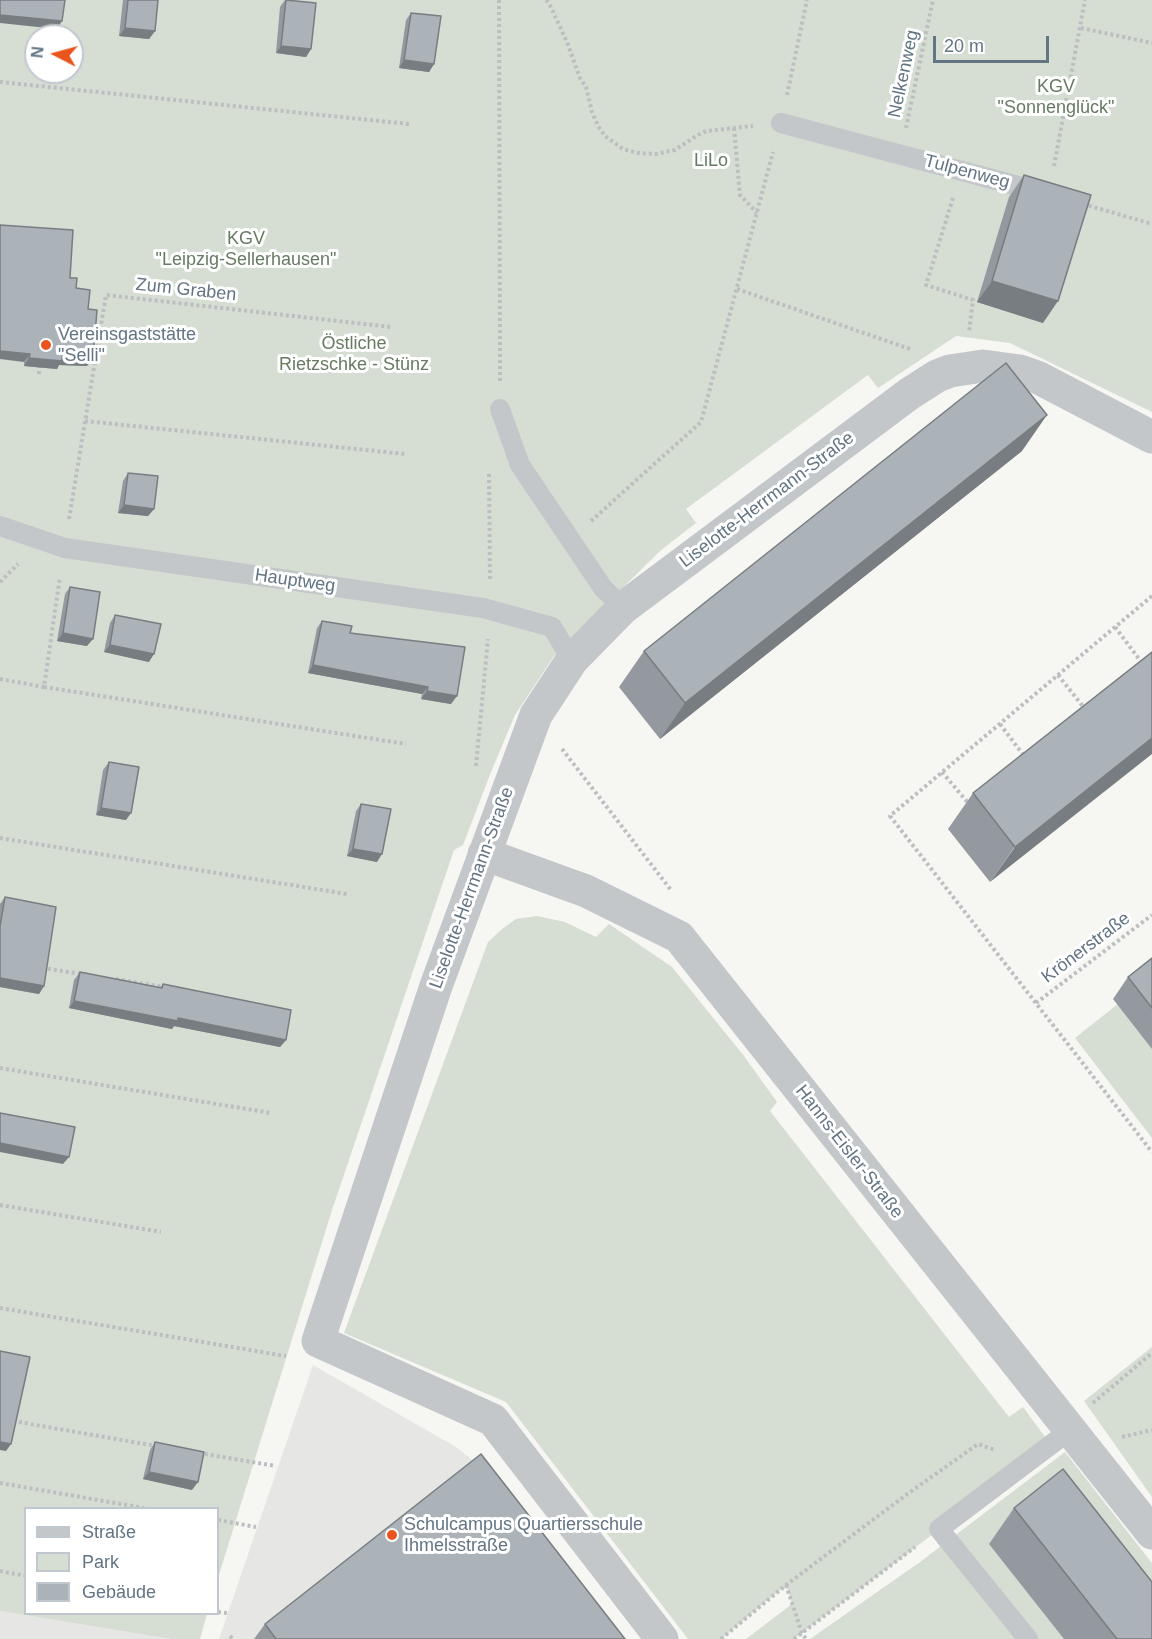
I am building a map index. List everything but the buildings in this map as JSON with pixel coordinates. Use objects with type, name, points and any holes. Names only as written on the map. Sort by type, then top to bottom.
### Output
[{"type":"street","name":"Liselotte-Herrmann-Straße","points":[[662,1639],[493,1420],[318,1341],[436,986],[536,715],[572,660],[623,608],[909,394],[950,371],[983,366],[1020,371],[1037,377],[1152,437]]},
{"type":"street","name":"Hanns-Eisler-Straße","points":[[484,854],[586,891],[679,937],[1152,1533]]},
{"type":"lane","name":"Tulpenweg","points":[[781,123],[1049,195]]},
{"type":"lane","points":[[500,409],[520,465],[603,588],[623,608]]},
{"type":"lane","name":"Hauptweg","points":[[0,526],[65,548],[490,610],[552,627],[572,660]]},
{"type":"lane","points":[[1028,1639],[939,1529],[1069,1431]]},
{"type":"path","points":[[499,0],[500,409]]},
{"type":"path","points":[[546,0],[586,87],[591,112],[598,126],[613,142],[623,148],[638,153],[656,154],[675,150],[706,131],[781,123]]},
{"type":"path","points":[[570,539],[701,422],[781,123],[807,0]]},
{"type":"path","name":"Nelkenweg","points":[[900,155],[933,0]]},
{"type":"path","points":[[1085,0],[1049,195],[1152,224]]},
{"type":"path","points":[[1081,28],[1152,43]]},
{"type":"path","points":[[0,82],[410,124]]},
{"type":"path","points":[[735,128],[740,195],[757,213]]},
{"type":"path","points":[[962,171],[926,285],[973,300],[970,321]]},
{"type":"path","points":[[737,289],[911,349]]},
{"type":"path","name":"Zum Graben","points":[[392,327],[106,295],[85,421],[405,454]]},
{"type":"path","points":[[39,363],[39,374]]},
{"type":"path","points":[[475,775],[490,610],[489,470]]},
{"type":"path","points":[[1152,596],[890,816],[1152,1152]]},
{"type":"path","points":[[1115,627],[1148,671]]},
{"type":"path","points":[[1058,675],[1091,716]]},
{"type":"path","points":[[44,687],[406,744]]},
{"type":"path","points":[[1000,724],[1030,764]]},
{"type":"path","points":[[561,748],[675,896]]},
{"type":"path","points":[[942,772],[973,809]]},
{"type":"path","points":[[0,838],[347,894]]},
{"type":"path","name":"Krönerstraße","points":[[1036,1003],[1152,915]]},
{"type":"path","points":[[34,966],[90,975]]},
{"type":"path","points":[[113,979],[170,988]]},
{"type":"path","points":[[0,1068],[271,1113]]},
{"type":"path","points":[[0,1205],[161,1232]]},
{"type":"path","points":[[0,1308],[286,1356]]},
{"type":"path","points":[[1092,1404],[1152,1353]]},
{"type":"path","points":[[12,1421],[162,1447]]},
{"type":"path","points":[[1118,1438],[1152,1430]]},
{"type":"path","points":[[721,1639],[786,1585],[978,1444],[1029,1462]]},
{"type":"path","points":[[196,1453],[276,1466]]},
{"type":"path","points":[[0,1483],[133,1507]]},
{"type":"path","points":[[219,1520],[256,1527]]},
{"type":"path","points":[[794,1639],[939,1529]]},
{"type":"path","points":[[0,1571],[24,1576]]},
{"type":"path","points":[[786,1585],[801,1633],[806,1639]]},
{"type":"path","points":[[219,1612],[226,1613]]},
{"type":"shaded area","name":"Schulcampus Quartiersschule Ihmelsstraße","points":[[313,1365],[456,1447],[470,1458],[608,1639],[219,1639]]},
{"type":"shaded area","points":[[0,1611],[171,1639],[0,1639]]},
{"type":"green space","name":"Östliche Rietzschke - Stünz","points":[[0,0],[1152,0],[1152,412],[1010,343],[956,336],[878,388],[868,375],[686,509],[696,523],[660,551],[554,656],[515,715],[463,845],[454,850],[332,1210],[219,1575],[219,1507],[24,1507],[24,1615],[0,1611]]},
{"type":"green space","points":[[537,916],[565,922],[596,937],[609,924],[672,967],[744,1056],[777,1102],[770,1111],[1009,1417],[1023,1407],[1051,1445],[794,1639],[746,1639],[792,1604],[786,1585],[721,1639],[688,1639],[506,1402],[344,1333],[488,942],[516,919]]},
{"type":"green space","points":[[1152,977],[1152,1138],[1075,1038]]},
{"type":"green space","points":[[1152,1347],[1152,1497],[1084,1401]]},
{"type":"green space","points":[[1065,1452],[1152,1563],[1152,1639],[810,1639],[920,1562]]},
{"type":"green space","name":"Östliche Rietzschke - Stünz","points":[[24,1615],[207,1615],[200,1639],[171,1639]]},
{"type":"place","name":"Vereinsgaststätte \"Selli\"","points":[[46,345]]},
{"type":"place","name":"Schulcampus Quartiersschule Ihmelsstraße","points":[[392,1535]]},
{"type":"park label","name":"KGV \"Sonnenglück\"","points":[[1056,97]]},
{"type":"park label","name":"LiLo","points":[[711,161]]},
{"type":"park label","name":"KGV \"Leipzig-Sellerhausen\"","points":[[246,249]]}]
